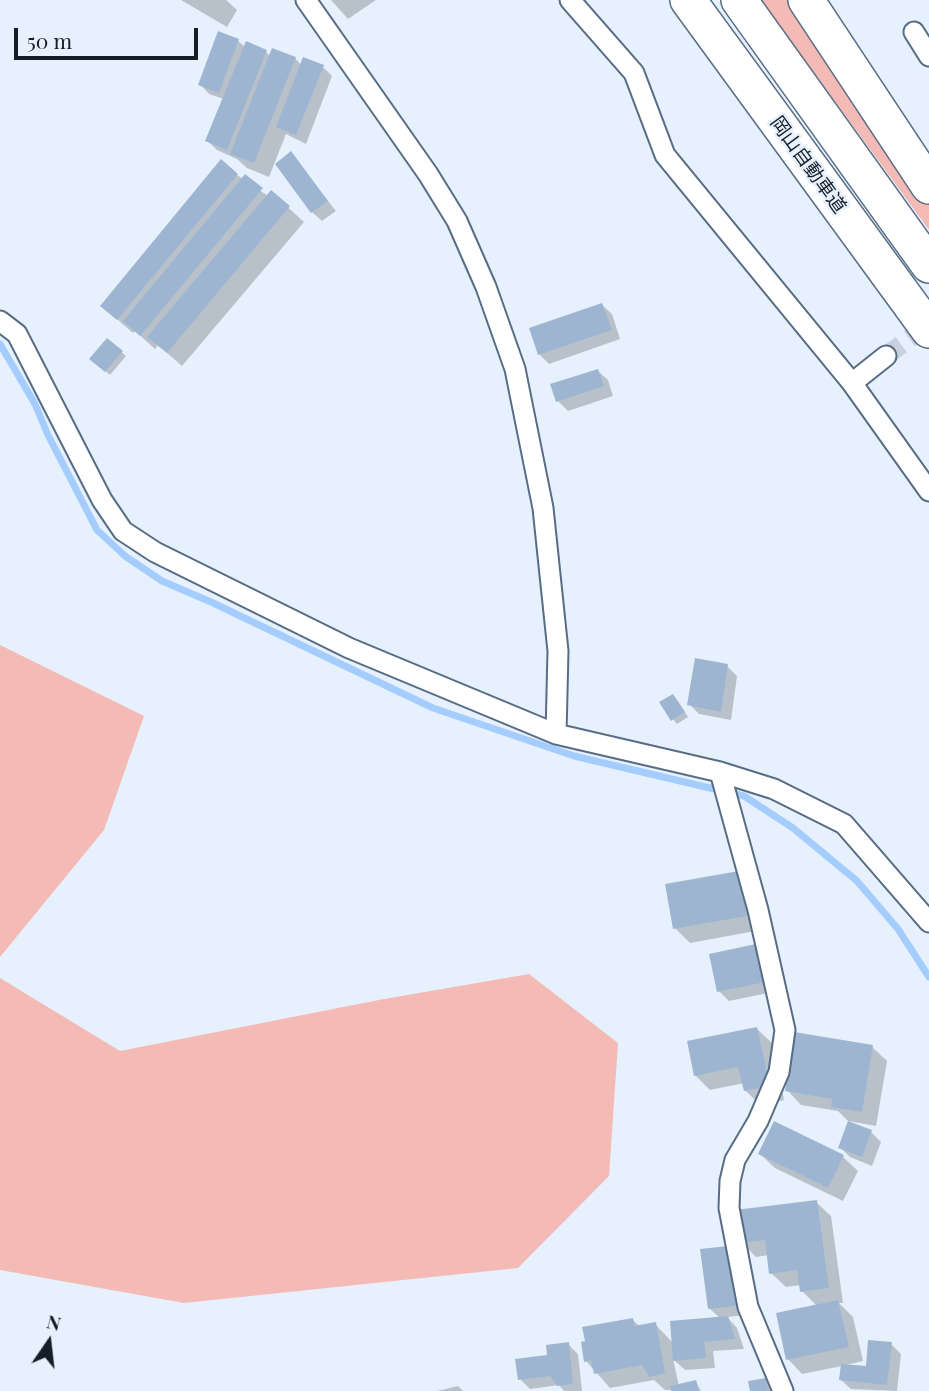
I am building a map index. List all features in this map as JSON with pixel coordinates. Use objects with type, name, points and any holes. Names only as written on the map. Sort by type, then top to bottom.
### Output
[{"type":"highway","points":[[666,0],[858,232]]},
{"type":"highway","name":"岡山自動車道","points":[[688,0],[929,330]]},
{"type":"highway","name":"岡山自動車道","points":[[739,0],[929,265]]},
{"type":"highway","points":[[806,0],[929,186]]},
{"type":"street","points":[[306,0],[421,163],[457,221],[486,287],[515,369],[543,508],[558,651],[556,734]]},
{"type":"street","points":[[570,0],[634,73],[665,155],[852,383],[929,491]]},
{"type":"street","points":[[914,32],[929,56]]},
{"type":"street","points":[[0,321],[17,334],[103,500],[123,531],[155,552],[349,648],[556,734],[724,786],[774,789],[845,824],[929,922]]},
{"type":"street","points":[[852,383],[886,356]]},
{"type":"street","points":[[724,786],[758,910],[785,1030],[779,1072],[758,1121],[735,1160],[730,1181],[729,1208],[748,1307],[783,1391]]},
{"type":"shaded area","points":[[761,0],[790,0],[929,202],[929,230]]},
{"type":"shaded area","points":[[0,645],[144,716],[104,830],[0,957]]},
{"type":"shaded area","points":[[529,974],[618,1043],[609,1176],[518,1268],[184,1303],[0,1270],[0,978],[120,1051],[384,999]]},
{"type":"building","points":[[218,31],[239,39],[219,93],[198,85]]},
{"type":"building","points":[[246,41],[267,50],[227,150],[205,141]]},
{"type":"building","points":[[272,48],[296,57],[254,163],[230,154]]},
{"type":"building","points":[[303,57],[324,65],[296,135],[276,127]]},
{"type":"building","points":[[291,151],[328,201],[311,213],[275,164]]},
{"type":"building","points":[[221,159],[238,174],[117,320],[100,306]]},
{"type":"building","points":[[245,174],[263,188],[140,336],[123,321]]},
{"type":"building","points":[[271,190],[290,206],[167,353],[147,337]]},
{"type":"building","points":[[602,303],[612,330],[538,355],[529,328]]},
{"type":"building","points":[[107,338],[123,351],[105,372],[89,359]]},
{"type":"building","points":[[598,369],[604,386],[556,402],[550,384]]},
{"type":"building","points":[[695,658],[728,664],[721,712],[687,705]]},
{"type":"building","points":[[673,694],[685,712],[671,721],[659,702]]},
{"type":"building","points":[[739,871],[747,916],[673,929],[665,884]]},
{"type":"building","points":[[756,944],[765,982],[717,992],[709,954]]},
{"type":"building","points":[[757,1027],[770,1086],[744,1091],[738,1067],[694,1076],[687,1041]]},
{"type":"building","points":[[794,1032],[873,1045],[862,1112],[831,1107],[832,1099],[785,1091]]},
{"type":"building","points":[[774,1121],[844,1155],[828,1188],[758,1154]]},
{"type":"building","points":[[848,1121],[872,1130],[862,1157],[838,1148]]},
{"type":"building","points":[[817,1200],[829,1288],[800,1292],[797,1270],[769,1274],[765,1240],[740,1243],[735,1210]]},
{"type":"building","points":[[728,1246],[736,1306],[708,1309],[700,1249]]},
{"type":"building","points":[[838,1300],[849,1347],[786,1360],[776,1313]]},
{"type":"building","points":[[728,1316],[735,1339],[704,1342],[706,1358],[673,1361],[670,1321]]},
{"type":"building","points":[[633,1318],[634,1326],[656,1322],[665,1373],[649,1377],[642,1365],[594,1374],[591,1360],[584,1362],[581,1342],[585,1341],[582,1327]]},
{"type":"building","points":[[868,1340],[892,1342],[887,1385],[839,1380],[841,1364],[866,1366]]},
{"type":"building","points":[[569,1342],[573,1384],[557,1386],[550,1376],[518,1380],[515,1359],[547,1355],[546,1345]]},
{"type":"building","points":[[766,1378],[768,1391],[750,1391],[748,1381]]},
{"type":"building","points":[[696,1380],[699,1391],[671,1391],[670,1386]]},
{"type":"waterway","points":[[0,344],[35,404],[97,530],[125,556],[162,581],[433,708],[574,756],[744,796],[793,828],[857,881],[898,929],[929,977]]},
{"type":"tunnel","points":[[886,356],[929,324]]}]
